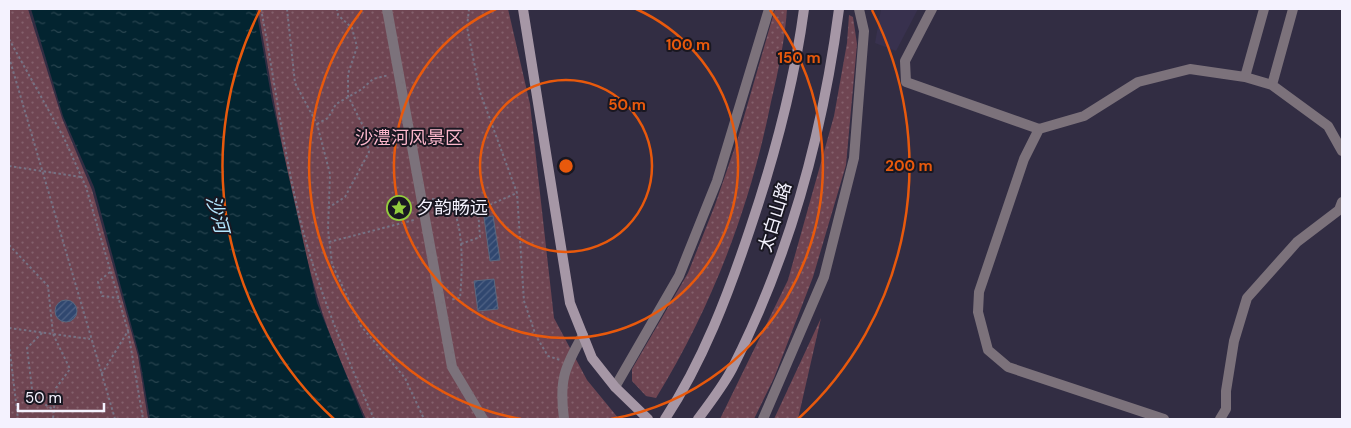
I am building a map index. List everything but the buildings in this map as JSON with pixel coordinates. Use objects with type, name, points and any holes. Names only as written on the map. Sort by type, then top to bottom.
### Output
[{"type":"main road","points":[[523,9],[570,303],[592,358],[615,387],[648,419]]},
{"type":"main road","name":"太白山路","points":[[665,419],[688,384],[734,277],[774,158],[804,9]]},
{"type":"main road","name":"太白山路","points":[[698,419],[732,370],[784,252],[812,148],[835,38],[839,9]]},
{"type":"street","points":[[387,9],[452,367],[483,419]]},
{"type":"street","points":[[615,387],[679,276],[717,181],[769,9]]},
{"type":"street","points":[[763,419],[824,277],[854,158],[864,31],[859,9]]},
{"type":"street","points":[[932,9],[905,61],[906,82],[1039,129],[1084,116],[1138,82],[1190,69],[1245,77],[1272,85],[1328,126],[1342,151]]},
{"type":"street","points":[[1245,77],[1264,9]]},
{"type":"street","points":[[1272,85],[1293,9]]},
{"type":"street","points":[[1039,129],[1024,159],[979,292],[978,312],[988,350],[1008,366],[1164,419]]},
{"type":"street","points":[[1220,419],[1226,409],[1226,391],[1234,341],[1246,298],[1297,242],[1341,207]]},
{"type":"street","points":[[564,419],[560,393],[566,363],[583,335]]},
{"type":"path","points":[[261,9],[299,215],[317,278],[341,345],[374,419]]},
{"type":"path","points":[[287,9],[295,83],[317,124],[330,174],[328,208],[332,264],[361,326],[405,378],[424,419]]},
{"type":"path","points":[[328,208],[346,198],[369,152],[364,128],[348,96],[348,74],[357,47],[352,28],[338,15],[337,9]]},
{"type":"path","points":[[469,9],[468,27],[480,92],[517,193],[517,230],[524,301],[536,336],[548,356],[566,363]]},
{"type":"path","points":[[9,39],[64,138],[81,177],[128,331],[144,419]]},
{"type":"path","points":[[9,58],[115,419]]},
{"type":"path","points":[[317,124],[328,118],[336,104],[362,90],[373,79],[399,73]]},
{"type":"path","points":[[9,166],[81,177]]},
{"type":"path","points":[[461,244],[480,237],[478,210],[517,193]]},
{"type":"path","points":[[422,198],[442,200],[450,206],[455,216],[461,244],[460,298],[441,301]]},
{"type":"path","points":[[329,242],[426,217]]},
{"type":"path","points":[[9,244],[48,286],[54,334],[70,368],[56,388],[53,419]]},
{"type":"path","points":[[110,271],[98,282],[102,296],[119,298]]},
{"type":"path","points":[[9,328],[90,339]]},
{"type":"path","points":[[101,376],[128,331]]},
{"type":"path","points":[[42,333],[27,348],[34,397],[54,410]]},
{"type":"path","points":[[9,344],[18,419]]},
{"type":"shaded area","points":[[881,9],[918,9],[896,51],[875,43]]},
{"type":"green space","points":[[9,9],[28,9],[62,118],[92,190],[138,356],[148,419],[9,419]]},
{"type":"green space","name":"沙澧河风景区","points":[[258,9],[508,9],[530,104],[554,318],[587,380],[619,419],[366,419],[328,330],[308,264],[284,155]]},
{"type":"green space","points":[[775,9],[787,9],[783,44],[762,141],[740,218],[727,255],[695,328],[656,398],[646,396],[632,381],[632,369],[688,273],[715,205],[737,141]]},
{"type":"green space","points":[[849,15],[853,17],[857,44],[846,165],[813,277],[774,378],[754,419],[720,419],[788,280],[834,116],[847,43]]},
{"type":"green space","points":[[821,318],[798,419],[774,419]]},
{"type":"water","name":"沙河","points":[[31,9],[256,9],[272,101],[317,303],[364,419],[150,419],[139,354],[94,187],[63,116]]},
{"type":"place","name":"夕韵畅远","points":[[399,208]]}]
